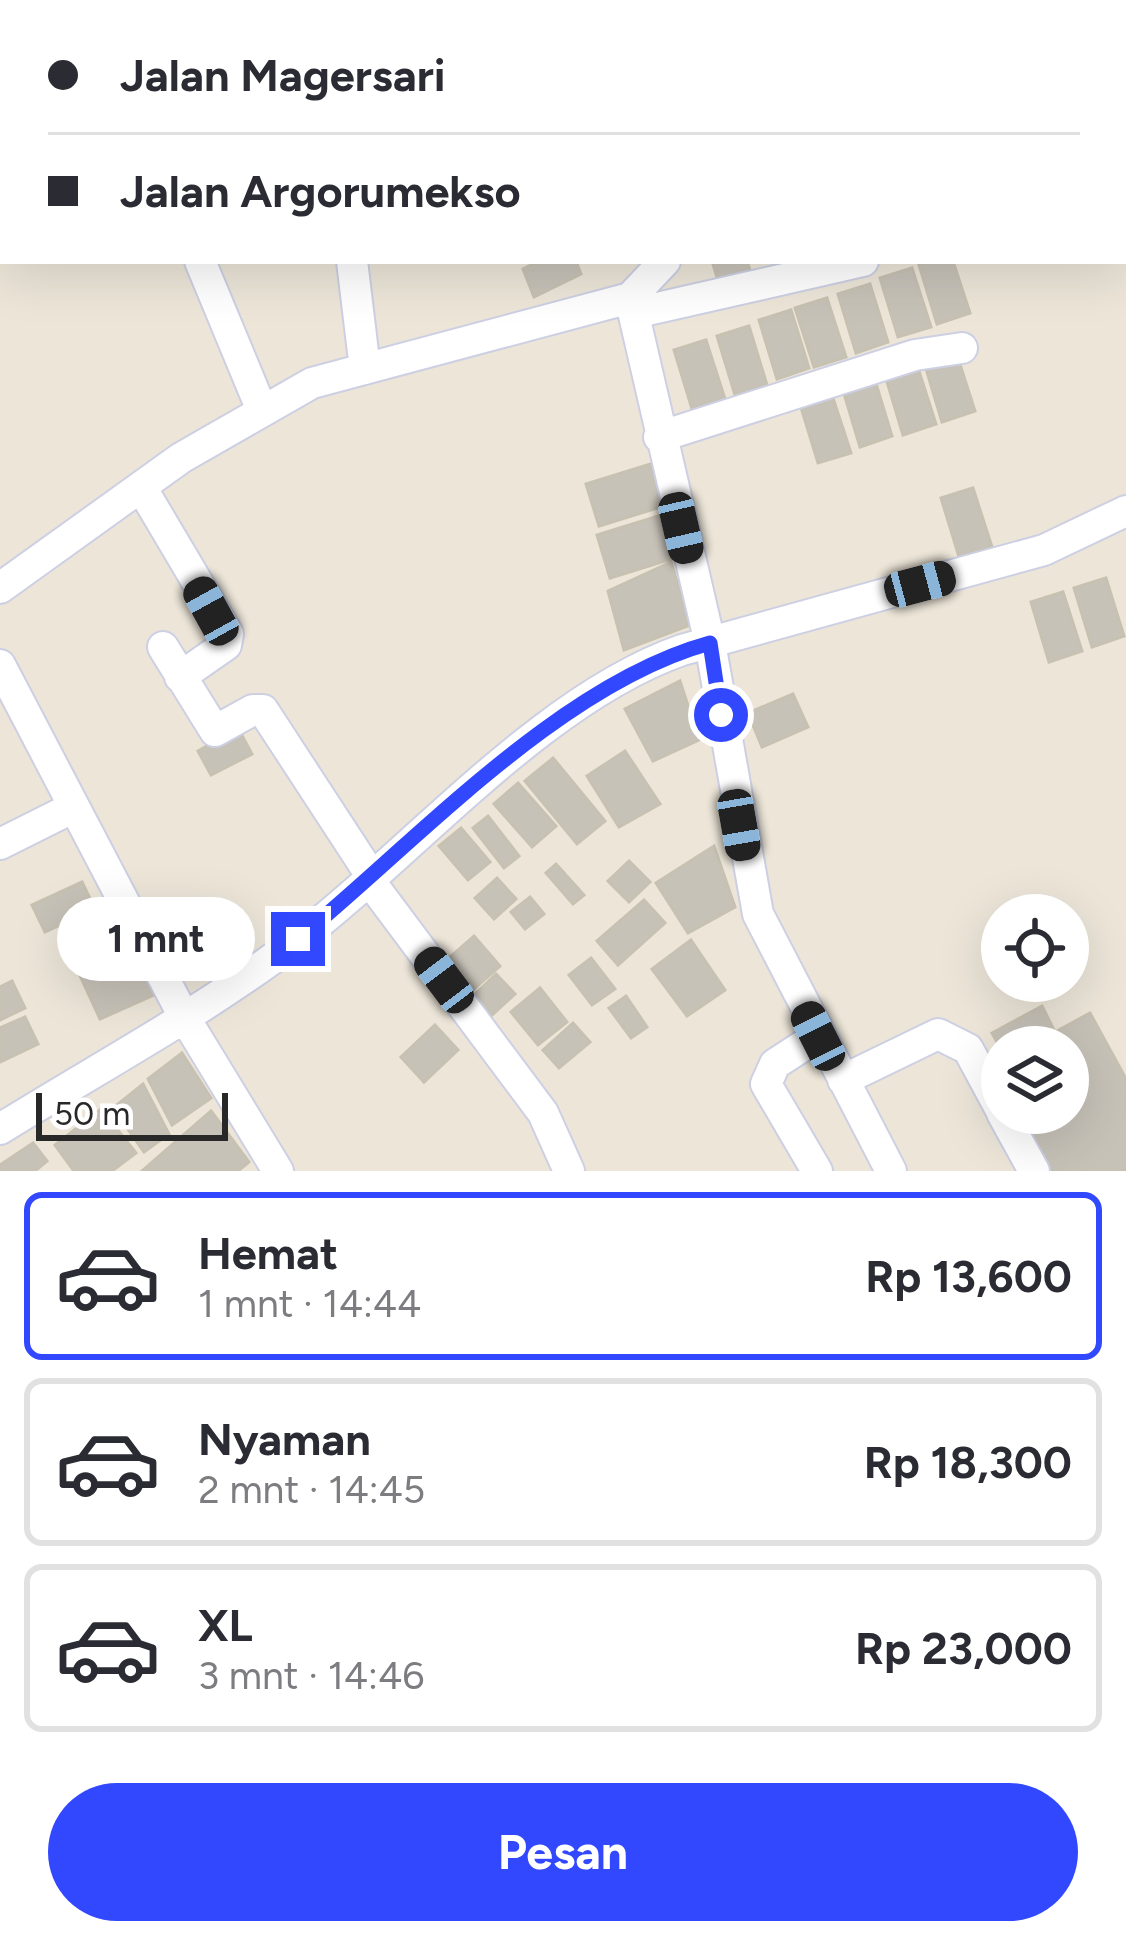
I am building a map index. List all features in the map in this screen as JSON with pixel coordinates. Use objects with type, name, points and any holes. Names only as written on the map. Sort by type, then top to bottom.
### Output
[{"type":"street","points":[[201,264],[261,407]]},
{"type":"street","points":[[352,264],[364,369]]},
{"type":"street","points":[[663,264],[632,306],[710,643],[758,914],[891,1171]]},
{"type":"street","points":[[0,588],[261,407],[312,383],[632,306],[848,264]]},
{"type":"street","points":[[659,437],[915,355],[962,348]]},
{"type":"street","points":[[141,487],[228,634],[226,645],[180,677]]},
{"type":"street","points":[[0,1129],[256,970],[371,879],[469,790],[634,670],[710,643],[1044,550],[1126,511]]},
{"type":"street","points":[[163,647],[215,731],[254,710],[263,710],[371,879],[543,1113],[569,1171]]},
{"type":"street","points":[[0,665],[268,1167]]},
{"type":"street","points":[[0,844],[74,807]]},
{"type":"street","points":[[843,1080],[938,1034],[968,1049],[981,1073]]},
{"type":"street","points":[[818,1036],[775,1064],[766,1084],[818,1171]]},
{"type":"street","points":[[1014,1134],[1034,1171]]},
{"type":"building","points":[[533,264],[577,264],[581,274],[534,297],[523,269]]},
{"type":"building","points":[[713,264],[748,264],[752,276],[720,287]]},
{"type":"building","points":[[954,264],[970,313],[937,324],[919,265]]},
{"type":"building","points":[[912,268],[931,327],[898,337],[880,278]]},
{"type":"building","points":[[870,284],[888,342],[856,353],[838,294]]},
{"type":"building","points":[[827,298],[846,357],[814,367],[795,308]]},
{"type":"building","points":[[791,310],[809,368],[777,379],[759,320]]},
{"type":"building","points":[[749,326],[767,385],[735,395],[717,336]]},
{"type":"building","points":[[706,340],[725,399],[692,409],[674,350]]},
{"type":"building","points":[[956,352],[975,411],[942,422],[924,362]]},
{"type":"building","points":[[917,365],[936,424],[903,435],[885,375]]},
{"type":"building","points":[[874,377],[892,436],[860,447],[842,387]]},
{"type":"building","points":[[832,395],[851,453],[818,463],[800,404]]},
{"type":"building","points":[[654,463],[667,505],[599,526],[586,484]]},
{"type":"building","points":[[973,488],[992,547],[959,557],[941,498]]},
{"type":"building","points":[[665,514],[678,557],[610,578],[597,535]]},
{"type":"building","points":[[671,562],[690,625],[624,650],[608,591]]},
{"type":"building","points":[[1106,578],[1124,636],[1092,647],[1074,588]]},
{"type":"building","points":[[1063,592],[1082,651],[1049,662],[1031,602]]},
{"type":"building","points":[[680,681],[699,740],[653,761],[625,709]]},
{"type":"building","points":[[793,694],[808,727],[762,747],[748,713]]},
{"type":"building","points":[[238,728],[252,754],[211,775],[198,751]]},
{"type":"building","points":[[625,751],[660,804],[619,827],[587,776]]},
{"type":"building","points":[[553,758],[605,821],[577,844],[525,781]]},
{"type":"building","points":[[518,783],[556,826],[532,847],[494,804]]},
{"type":"building","points":[[488,816],[519,856],[504,868],[473,828]]},
{"type":"building","points":[[461,828],[490,862],[468,880],[439,846]]},
{"type":"building","points":[[714,846],[735,907],[688,933],[656,883]]},
{"type":"building","points":[[629,861],[650,882],[629,902],[608,881]]},
{"type":"building","points":[[556,864],[584,895],[573,904],[546,873]]},
{"type":"building","points":[[497,878],[516,899],[494,919],[475,898]]},
{"type":"building","points":[[82,882],[95,909],[45,932],[32,905]]},
{"type":"building","points":[[530,897],[544,914],[525,929],[511,912]]},
{"type":"building","points":[[644,900],[665,923],[618,965],[597,941]]},
{"type":"building","points":[[474,936],[500,966],[467,995],[441,965]]},
{"type":"building","points":[[691,940],[725,990],[687,1016],[652,969]]},
{"type":"building","points":[[130,944],[154,995],[100,1019],[77,969]]},
{"type":"building","points":[[591,958],[615,989],[592,1005],[569,975]]},
{"type":"building","points":[[496,974],[515,994],[491,1016],[473,996]]},
{"type":"building","points":[[12,981],[25,1008],[0,1020],[0,987]]},
{"type":"building","points":[[540,988],[567,1022],[538,1045],[511,1012]]},
{"type":"building","points":[[626,996],[647,1027],[631,1038],[609,1008]]},
{"type":"building","points":[[1042,1006],[1052,1026],[1005,1026]]},
{"type":"building","points":[[1090,1013],[1126,1079],[1126,1171],[1050,1171],[1030,1134],[1089,1134],[1089,1026],[1066,1026]]},
{"type":"building","points":[[25,1017],[38,1044],[0,1062],[0,1028]]},
{"type":"building","points":[[573,1023],[590,1042],[559,1068],[543,1050]]},
{"type":"building","points":[[435,1025],[458,1050],[424,1082],[401,1057]]},
{"type":"building","points":[[182,1053],[211,1098],[172,1125],[148,1079]]},
{"type":"building","points":[[143,1084],[169,1134],[144,1152],[113,1108]]},
{"type":"building","points":[[101,1109],[136,1153],[112,1171],[74,1171],[55,1145]]},
{"type":"building","points":[[211,1111],[249,1162],[238,1171],[142,1171]]},
{"type":"building","points":[[33,1143],[47,1161],[35,1171],[0,1171],[0,1165]]},
{"type":"route","points":[[298,939],[469,790],[634,670],[710,643],[721,715]]}]
